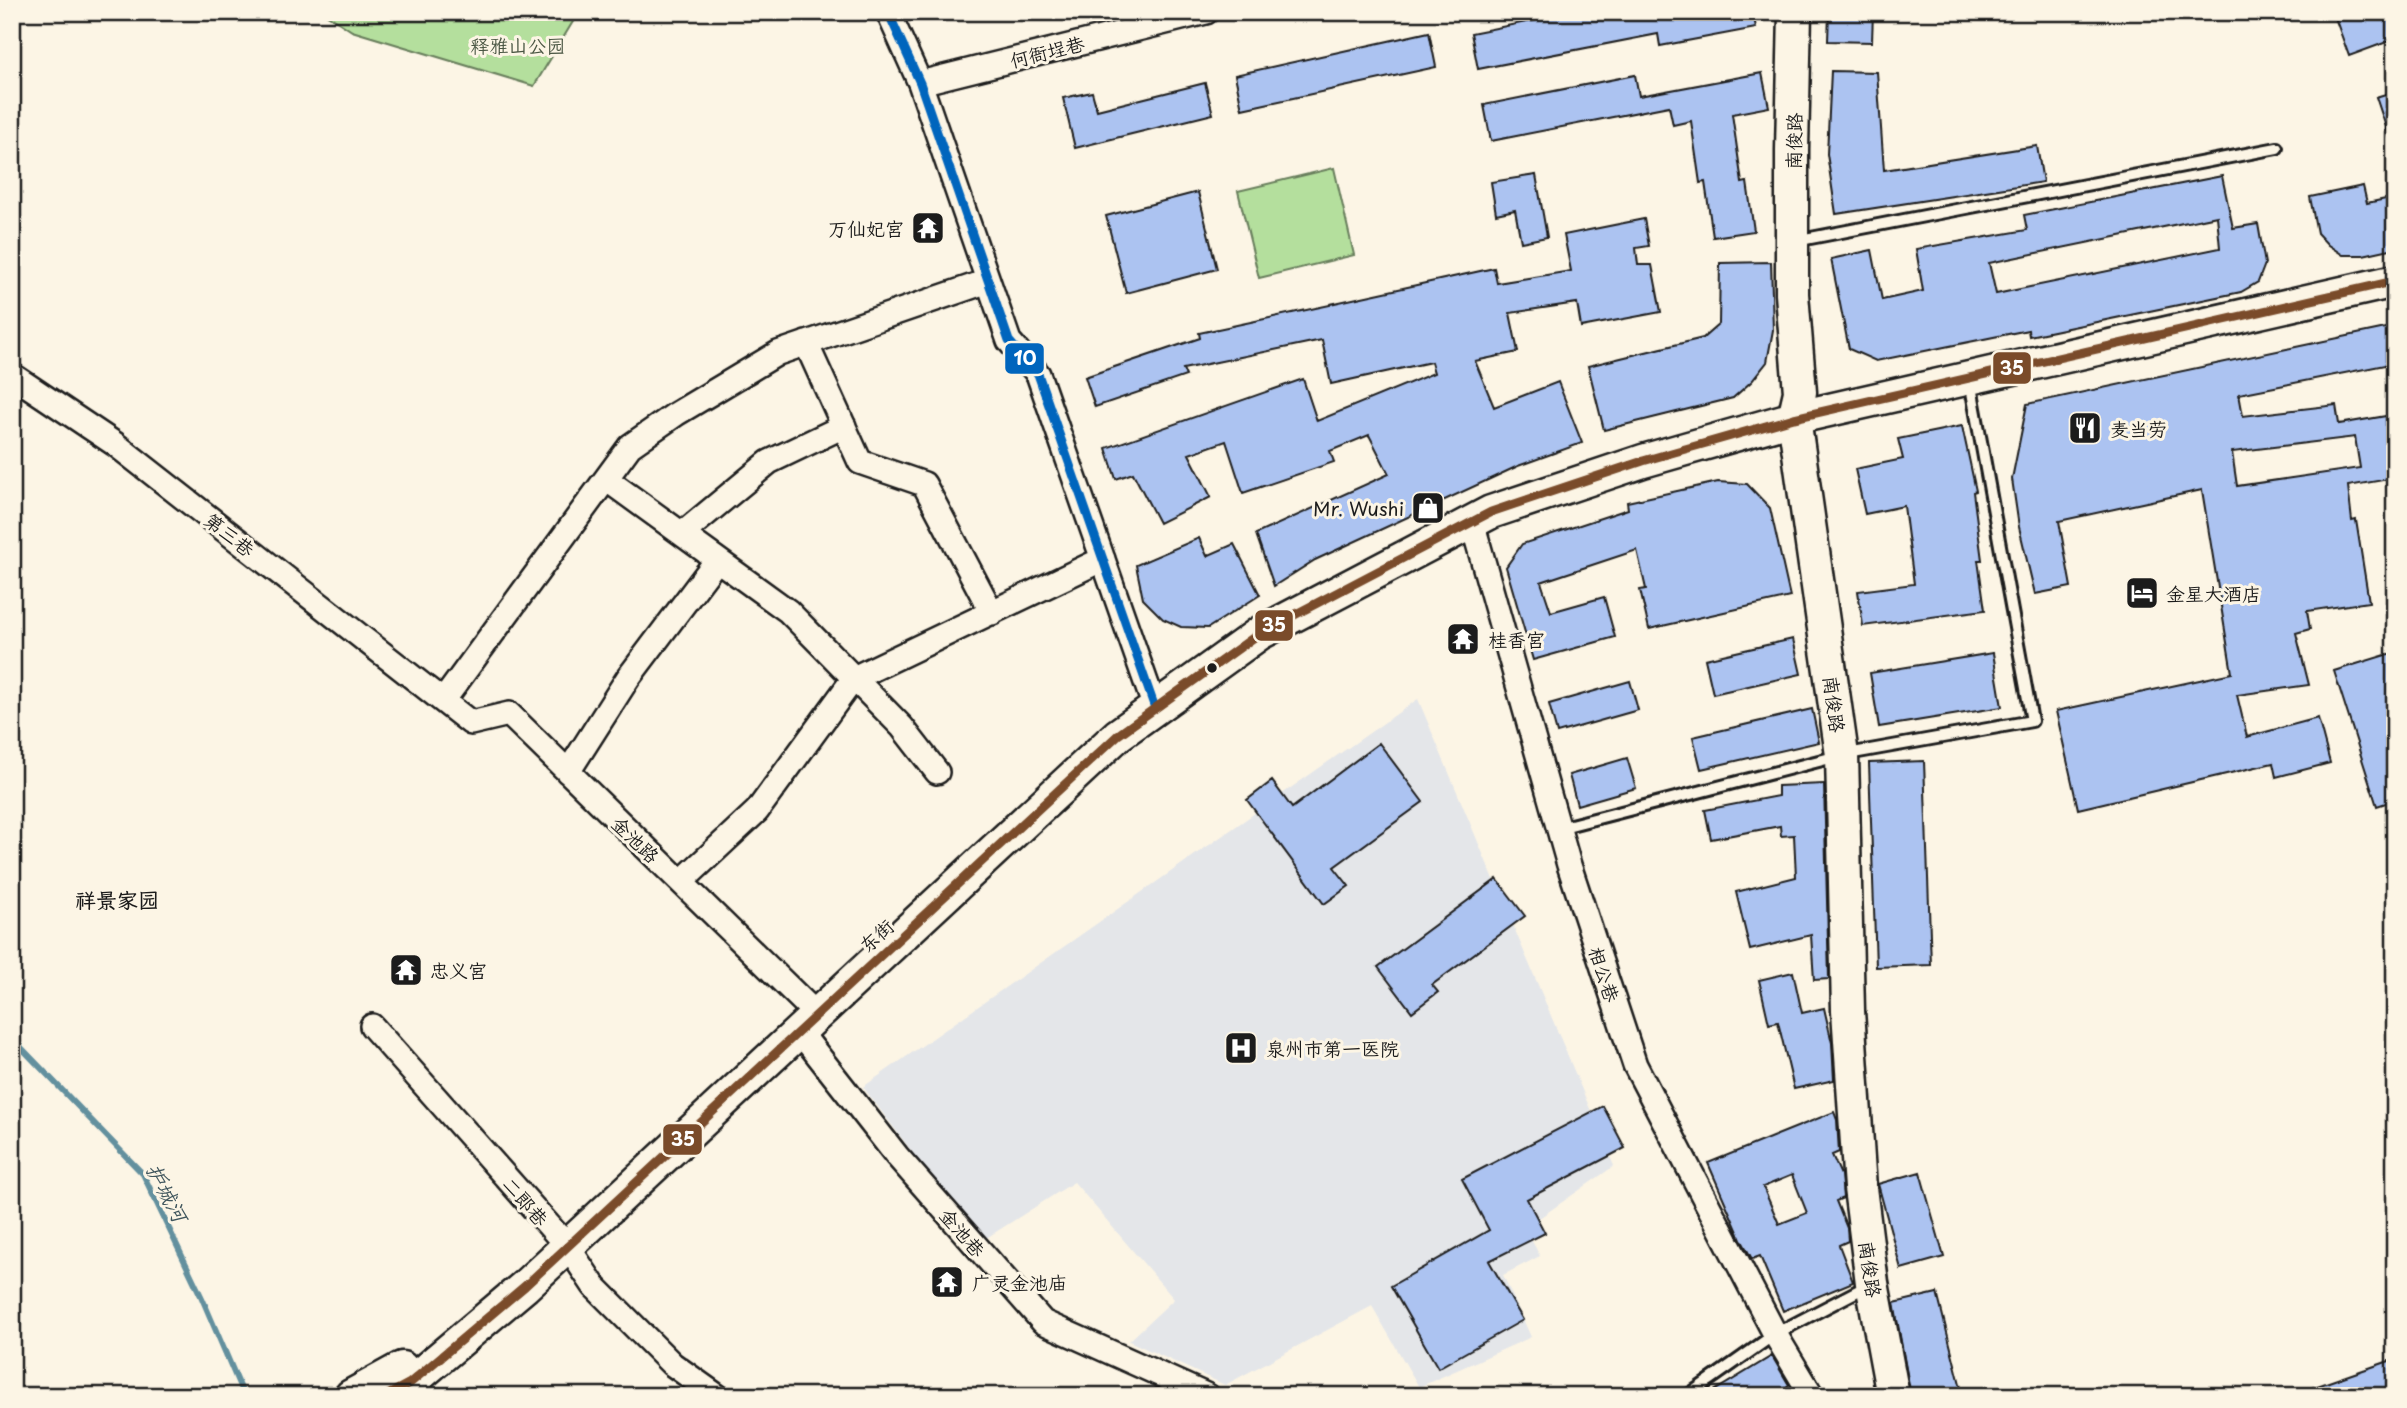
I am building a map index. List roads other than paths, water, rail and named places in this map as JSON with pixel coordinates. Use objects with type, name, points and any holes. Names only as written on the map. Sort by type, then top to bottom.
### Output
[{"type":"main road","name":"南俊路","points":[[1795,12],[1792,294],[1800,392],[1795,413],[1842,755],[1848,1011],[1860,1188],[1872,1283],[1893,1396]]},
{"type":"main road","name":"东街","points":[[351,1396],[426,1351],[561,1239],[1118,736],[1152,701],[1226,640],[1412,535],[1595,462],[1795,413],[1970,378],[2395,281]]},
{"type":"main road","name":"东街","points":[[1152,701],[1260,633],[1492,512],[1795,413]]},
{"type":"main road","name":"东街","points":[[386,1396],[410,1383],[525,1286],[561,1239]]},
{"type":"street","points":[[888,12],[920,83],[1009,341],[1038,374],[1152,701]]},
{"type":"street","name":"何衙埕巷","points":[[920,83],[1174,16],[1206,12]]},
{"type":"street","points":[[443,701],[630,446],[676,414],[778,353],[988,281]]},
{"type":"street","points":[[806,343],[860,462],[924,484],[992,612]]},
{"type":"street","name":"第三巷","points":[[12,375],[116,444],[443,701]]},
{"type":"street","points":[[682,534],[769,462],[844,426]]},
{"type":"street","points":[[606,479],[788,611],[902,727],[937,772]]},
{"type":"street","name":"相公巷","points":[[1472,522],[1573,878],[1635,1065],[1775,1334],[1812,1396]]},
{"type":"street","points":[[681,882],[757,811],[854,678],[1103,559]]},
{"type":"street","points":[[568,772],[628,678],[717,560]]},
{"type":"street","name":"金池路","points":[[443,701],[471,723],[509,714],[681,882],[806,1015]]},
{"type":"street","name":"金池巷","points":[[806,1015],[897,1156],[1042,1322],[1208,1396]]},
{"type":"street","name":"二郎巷","points":[[372,1026],[561,1239],[594,1286],[672,1364],[717,1396]]},
{"type":"lane","points":[[1792,242],[2277,148]]},
{"type":"lane","points":[[1559,828],[1842,755],[2032,721],[1970,378]]},
{"type":"lane","points":[[1687,1396],[1775,1334],[1872,1283]]},
{"type":"waterway","name":"护城河","points":[[12,1038],[143,1174],[202,1298],[244,1396]]},
{"type":"place","name":"万仙妃宫","points":[[928,228]]},
{"type":"place","name":"麦当劳","points":[[2085,428]]},
{"type":"place","name":"Mr. Wushi","points":[[1428,508]]},
{"type":"place","name":"金星大酒店","points":[[2142,593]]},
{"type":"place","name":"桂香宫","points":[[1463,639]]},
{"type":"place","name":"忠义宫","points":[[406,970]]},
{"type":"place","name":"泉州市第一医院","points":[[1241,1048]]},
{"type":"place","name":"广灵金池庙","points":[[947,1282]]},
{"type":"district","name":"祥景家园","points":[[117,899]]},
{"type":"park label","name":"释雅山公园","points":[[518,45]]}]
